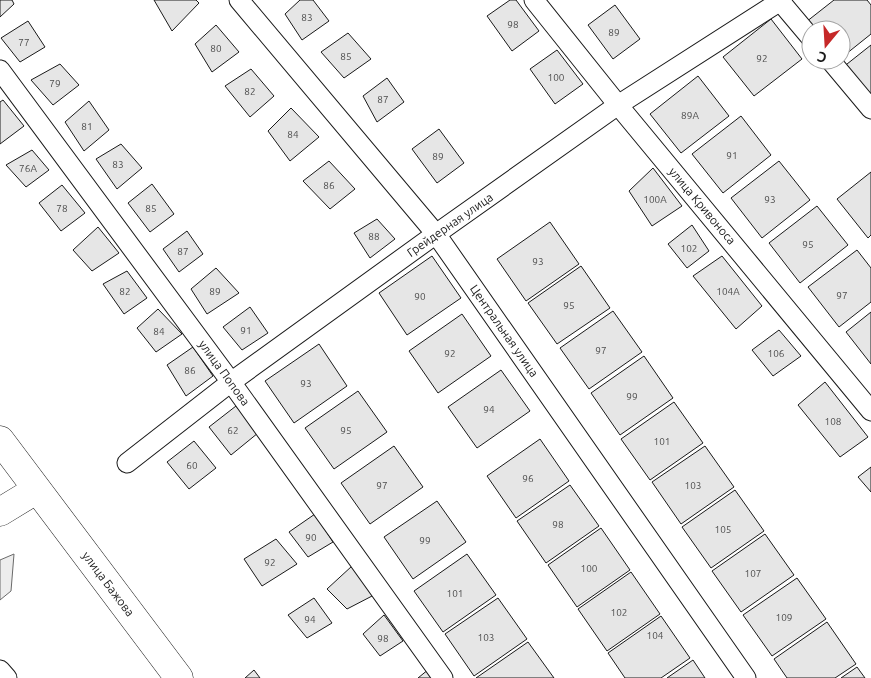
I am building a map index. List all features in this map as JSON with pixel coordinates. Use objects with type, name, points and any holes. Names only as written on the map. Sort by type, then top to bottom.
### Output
[{"type":"main road","name":"улица Бажова","points":[[0,440],[179,678]]},
{"type":"main road","points":[[0,512],[36,490]]},
{"type":"street","name":"Центральная улица","points":[[240,0],[436,234],[746,678]]},
{"type":"street","name":"улица Кривоноса","points":[[534,0],[618,105],[871,411]]},
{"type":"street","name":"Грейдерная улица","points":[[127,463],[231,382],[436,234],[618,105],[780,0]]},
{"type":"street","points":[[780,0],[801,26]]},
{"type":"street","name":"улица Попова","points":[[0,70],[231,382],[443,678]]},
{"type":"street","points":[[838,70],[871,109]]},
{"type":"street","points":[[0,670],[7,678]]},
{"type":"shaded area","points":[[14,554],[11,591],[0,600],[0,560]]},
{"type":"building","points":[[0,0],[12,0],[14,4],[0,17]]},
{"type":"building","points":[[154,0],[196,0],[199,3],[172,31]]},
{"type":"building","points":[[300,0],[313,0],[329,21],[302,40],[285,14]]},
{"type":"building","points":[[510,0],[516,0],[539,31],[512,51],[487,16]]},
{"type":"building","points":[[834,0],[867,0],[871,5],[871,34],[851,50],[851,20],[809,20]]},
{"type":"building","points":[[615,5],[640,39],[613,59],[588,25]]},
{"type":"building","points":[[771,19],[801,60],[754,96],[723,57]]},
{"type":"building","points":[[28,21],[45,47],[20,62],[1,38]]},
{"type":"building","points":[[216,25],[239,52],[212,72],[195,44]]},
{"type":"building","points":[[348,33],[371,59],[344,78],[321,52]]},
{"type":"building","points":[[871,45],[871,104],[844,70],[851,70],[851,61]]},
{"type":"building","points":[[557,50],[583,84],[555,104],[530,69]]},
{"type":"building","points":[[60,64],[79,85],[53,105],[31,80]]},
{"type":"building","points":[[251,69],[274,96],[250,117],[225,86]]},
{"type":"building","points":[[698,76],[729,116],[681,153],[650,114]]},
{"type":"building","points":[[387,78],[404,102],[377,122],[363,96]]},
{"type":"building","points":[[3,100],[24,126],[0,144],[0,102]]},
{"type":"building","points":[[89,101],[109,130],[84,151],[65,122]]},
{"type":"building","points":[[291,108],[319,137],[290,161],[268,131]]},
{"type":"building","points":[[741,116],[771,155],[723,193],[692,154]]},
{"type":"building","points":[[439,129],[464,163],[437,183],[412,149]]},
{"type":"building","points":[[121,144],[142,168],[117,189],[96,159]]},
{"type":"building","points":[[32,150],[49,170],[26,187],[6,165]]},
{"type":"building","points":[[329,161],[355,189],[330,209],[303,181]]},
{"type":"building","points":[[779,161],[810,200],[762,238],[731,198]]},
{"type":"building","points":[[653,168],[682,206],[652,226],[629,191]]},
{"type":"building","points":[[871,172],[871,235],[868,238],[837,199]]},
{"type":"building","points":[[152,184],[174,214],[150,232],[128,203]]},
{"type":"building","points":[[62,185],[85,213],[61,231],[39,203]]},
{"type":"building","points":[[817,206],[848,245],[800,283],[769,243]]},
{"type":"building","points":[[377,219],[395,239],[370,258],[354,233]]},
{"type":"building","points":[[550,222],[579,264],[526,301],[497,259]]},
{"type":"building","points":[[692,225],[709,251],[687,268],[668,244]]},
{"type":"building","points":[[98,227],[119,253],[92,271],[73,250]]},
{"type":"building","points":[[187,231],[203,254],[179,272],[163,249]]},
{"type":"building","points":[[857,250],[871,268],[871,302],[839,327],[808,287]]},
{"type":"building","points":[[432,256],[461,298],[407,335],[379,293]]},
{"type":"building","points":[[722,256],[762,306],[736,329],[693,276]]},
{"type":"building","points":[[581,266],[610,308],[557,344],[528,303]]},
{"type":"building","points":[[216,268],[239,293],[207,314],[191,289]]},
{"type":"building","points":[[127,271],[147,298],[124,314],[103,284]]},
{"type":"building","points":[[250,307],[268,333],[242,350],[223,327]]},
{"type":"building","points":[[158,309],[182,334],[156,352],[137,328]]},
{"type":"building","points":[[613,311],[642,352],[589,389],[560,348]]},
{"type":"building","points":[[871,312],[871,364],[846,332]]},
{"type":"building","points":[[462,314],[491,356],[438,393],[409,351]]},
{"type":"building","points":[[779,330],[801,356],[773,376],[752,350]]},
{"type":"building","points":[[319,344],[347,386],[294,423],[265,381]]},
{"type":"building","points":[[193,347],[213,376],[186,396],[167,365]]},
{"type":"building","points":[[644,356],[673,398],[620,435],[591,393]]},
{"type":"building","points":[[501,370],[530,411],[477,448],[448,407]]},
{"type":"building","points":[[825,382],[868,437],[840,457],[798,405]]},
{"type":"building","points":[[358,391],[387,432],[334,469],[305,428]]},
{"type":"building","points":[[674,402],[703,443],[650,480],[621,439]]},
{"type":"building","points":[[236,406],[258,433],[231,455],[209,427]]},
{"type":"building","points":[[540,439],[569,481],[516,518],[487,476]]},
{"type":"building","points":[[194,441],[216,468],[189,489],[167,462]]},
{"type":"building","points":[[394,446],[423,487],[370,524],[341,483]]},
{"type":"building","points":[[705,446],[734,487],[681,524],[652,482]]},
{"type":"building","points":[[871,467],[871,492],[858,477]]},
{"type":"building","points":[[570,485],[599,526],[546,563],[517,521]]},
{"type":"building","points":[[735,490],[764,531],[711,568],[682,527]]},
{"type":"building","points":[[437,501],[466,542],[413,579],[384,537]]},
{"type":"building","points":[[315,514],[333,542],[308,557],[289,532]]},
{"type":"building","points":[[601,528],[630,570],[577,607],[548,565]]},
{"type":"building","points":[[765,534],[794,575],[741,612],[712,571]]},
{"type":"building","points":[[276,539],[297,564],[262,586],[244,559]]},
{"type":"building","points":[[467,554],[496,595],[443,632],[414,591]]},
{"type":"building","points":[[352,566],[374,595],[347,609],[327,589]]},
{"type":"building","points":[[631,572],[660,614],[607,651],[578,609]]},
{"type":"building","points":[[797,578],[826,619],[772,656],[743,615]]},
{"type":"building","points":[[314,598],[332,623],[307,638],[288,615]]},
{"type":"building","points":[[498,598],[527,639],[474,676],[445,634]]},
{"type":"building","points":[[384,615],[403,641],[380,656],[363,634]]},
{"type":"building","points":[[661,616],[690,658],[661,678],[625,678],[608,653]]},
{"type":"building","points":[[827,622],[856,664],[835,678],[787,678],[774,659]]},
{"type":"building","points":[[528,642],[554,678],[476,678]]},
{"type":"building","points":[[693,660],[705,678],[667,678]]},
{"type":"building","points":[[857,667],[865,678],[841,678]]},
{"type":"building","points":[[429,669],[434,678],[418,678]]},
{"type":"building","points":[[254,670],[260,678],[245,678]]}]
